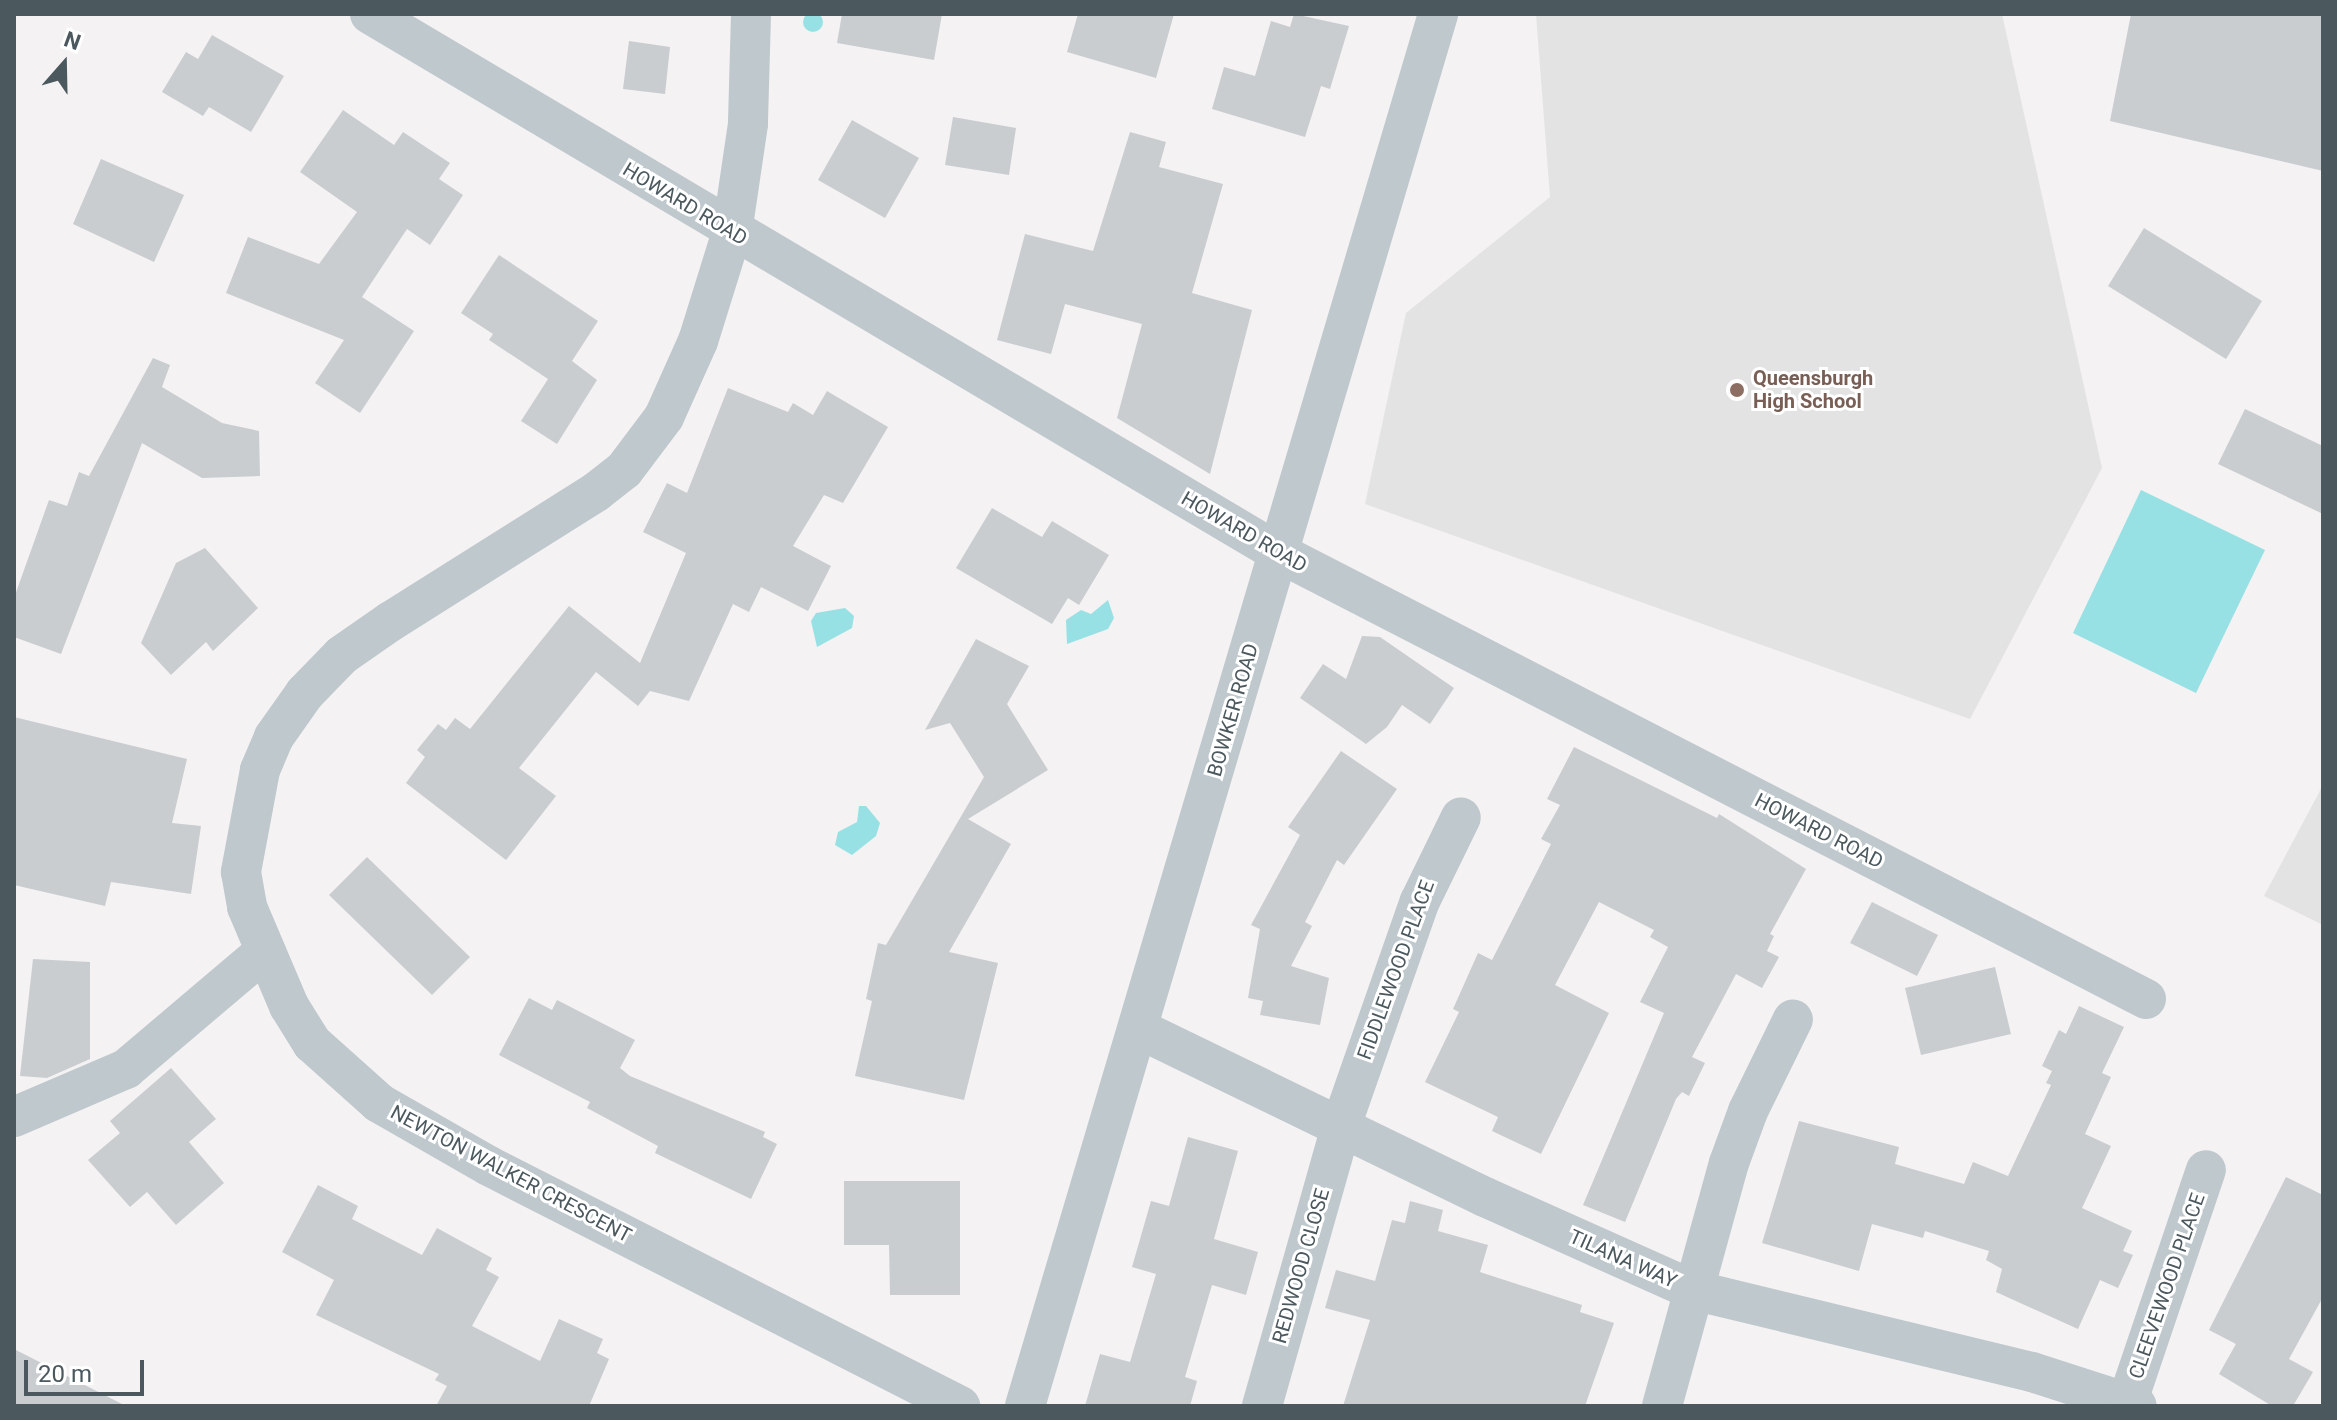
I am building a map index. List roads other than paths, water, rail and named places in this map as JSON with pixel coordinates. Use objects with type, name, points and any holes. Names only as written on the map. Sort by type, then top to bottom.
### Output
[{"type":"street","name":"HOWARD ROAD","points":[[370,14],[732,232],[1279,553],[2146,999]]},
{"type":"street","name":"NEWTON WALKER CRESCENT","points":[[751,14],[748,124],[732,232],[680,386],[624,470],[342,655],[289,713],[260,770],[241,872],[247,907],[264,952],[312,1043],[379,1103],[489,1166],[960,1406]]},
{"type":"street","name":"BOWKER ROAD","points":[[1025,1406],[1438,14]]},
{"type":"street","name":"FIDDLEWOOD PLACE","points":[[1341,1126],[1420,901],[1461,817]]},
{"type":"street","points":[[14,1117],[126,1069],[264,952]]},
{"type":"street","points":[[1662,1406],[1693,1290],[1748,1111],[1793,1019]]},
{"type":"street","name":"TILANA WAY","points":[[1139,1029],[1693,1290],[2032,1372],[2130,1404]]},
{"type":"street","name":"REDWOOD CLOSE","points":[[1262,1406],[1341,1126]]},
{"type":"street","name":"CLEEVEWOOD PLACE","points":[[2130,1404],[2206,1170]]},
{"type":"water","points":[[809,12],[817,12],[823,22],[817,32],[809,32],[803,26],[803,18]]},
{"type":"water","points":[[2141,490],[2265,550],[2196,693],[2073,633]]},
{"type":"water","points":[[1108,600],[1114,618],[1108,629],[1067,644],[1066,620],[1081,610],[1091,614]]},
{"type":"water","points":[[845,608],[854,616],[852,628],[817,647],[811,621],[816,613]]},
{"type":"water","points":[[859,806],[866,806],[880,823],[876,836],[852,855],[835,845],[838,832],[857,822]]},
{"type":"place","name":"Queensburgh High School","points":[[1737,390]]}]
